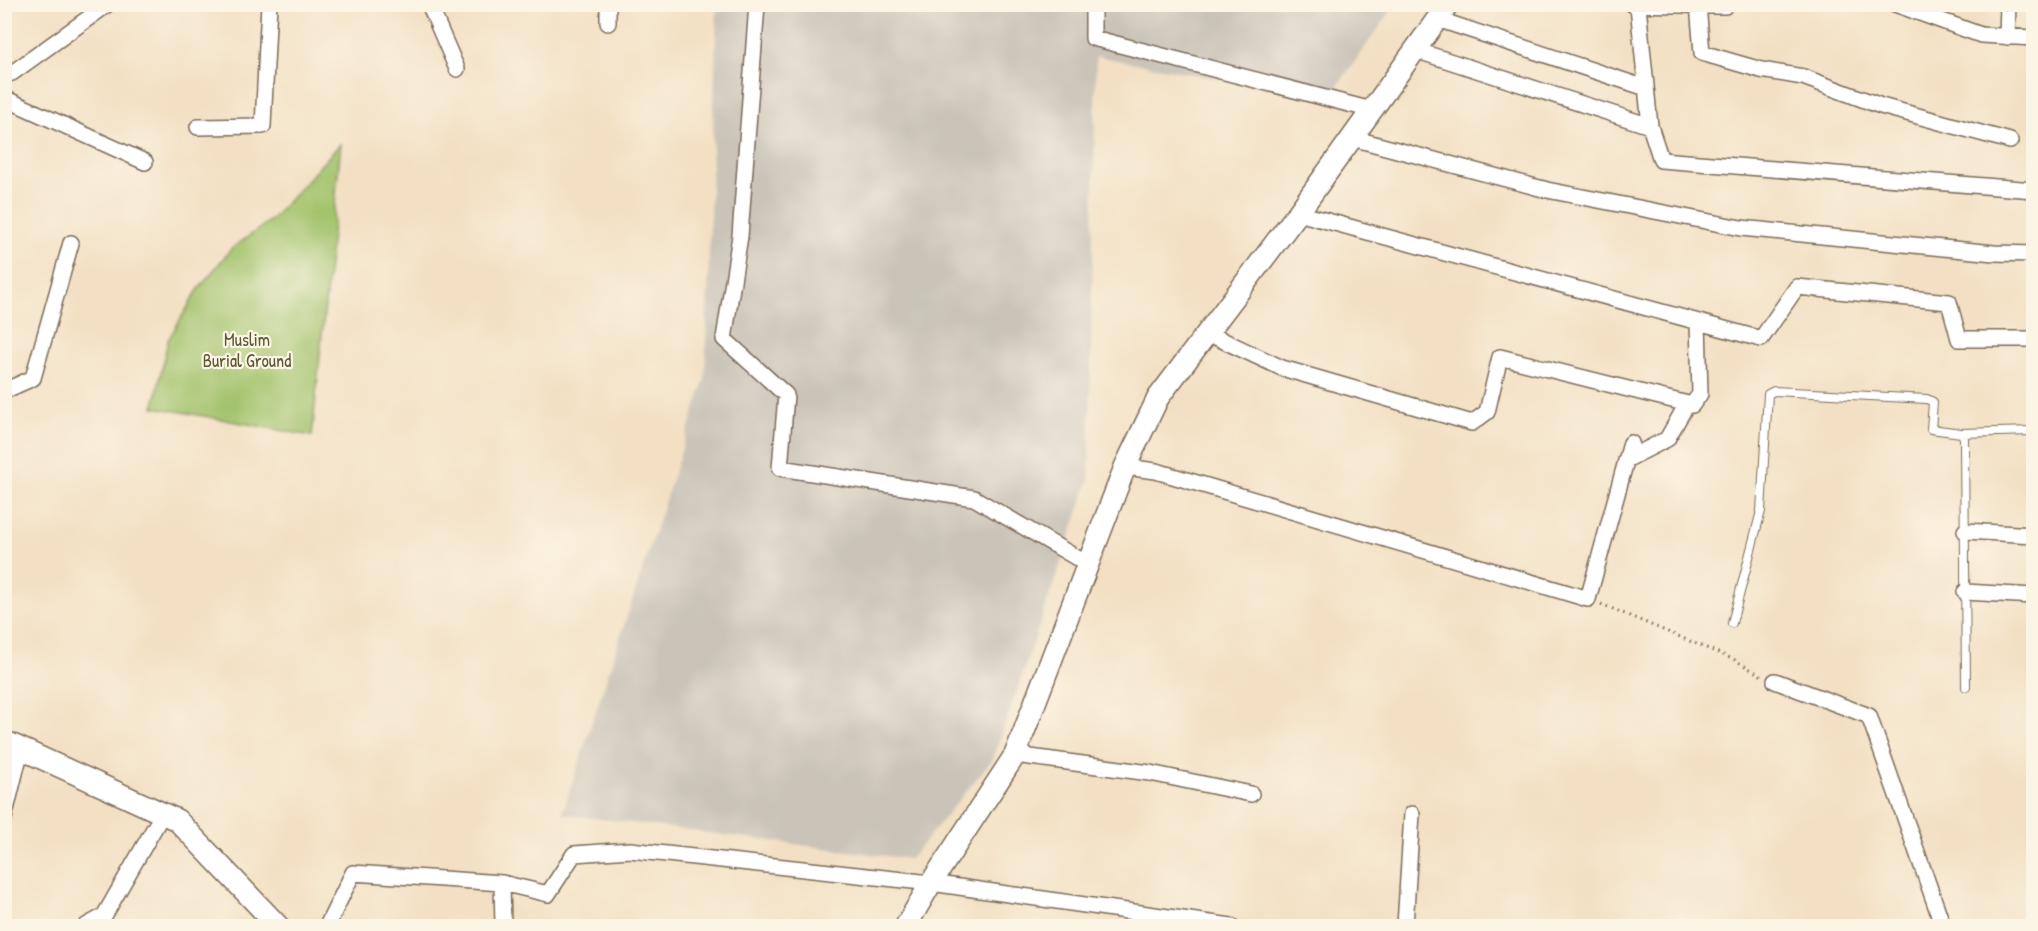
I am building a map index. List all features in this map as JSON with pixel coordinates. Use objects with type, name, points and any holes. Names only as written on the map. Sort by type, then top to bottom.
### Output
[{"type":"main road","points":[[906,927],[1015,755],[1125,467],[1158,398],[1298,213],[1442,12]]},
{"type":"main road","points":[[13,745],[177,820],[278,927]]},
{"type":"street","points":[[4,74],[12,73],[108,4]]},
{"type":"street","points":[[198,127],[263,126],[269,4]]},
{"type":"street","points":[[429,4],[457,69]]},
{"type":"street","points":[[608,4],[608,23]]},
{"type":"street","points":[[757,4],[740,236],[724,339],[786,395],[780,468],[974,498],[1089,565]]},
{"type":"street","points":[[1093,4],[1093,38],[1372,110]]},
{"type":"street","points":[[1896,4],[1982,35],[2034,38]]},
{"type":"street","points":[[2007,37],[2008,4]]},
{"type":"street","points":[[1725,6],[1635,5],[1650,126],[1661,160],[2034,190]]},
{"type":"street","points":[[1698,5],[1702,53],[1761,70],[1803,76],[1881,106],[2010,141]]},
{"type":"street","points":[[1442,12],[1646,88]]},
{"type":"street","points":[[1415,50],[1650,126]]},
{"type":"street","points":[[4,98],[146,162]]},
{"type":"street","points":[[1352,138],[1546,190],[1741,228],[1994,254],[2034,254]]},
{"type":"street","points":[[1298,213],[1761,339],[1797,287],[1949,302],[1959,339],[2034,339]]},
{"type":"street","points":[[4,391],[33,378],[71,243]]},
{"type":"street","points":[[1207,333],[1282,368],[1472,423],[1486,412],[1500,357],[1692,405],[1700,394],[1698,322]]},
{"type":"street","points":[[1626,460],[1667,440],[1687,404]]},
{"type":"street","points":[[1125,467],[1156,471],[1588,599],[1631,443]]},
{"type":"street","points":[[1965,531],[2034,535]]},
{"type":"street","points":[[1965,592],[2034,596]]},
{"type":"street","points":[[1775,681],[1869,716],[1943,927]]},
{"type":"street","points":[[4,818],[13,745]]},
{"type":"street","points":[[1015,755],[1150,773],[1251,794]]},
{"type":"street","points":[[86,927],[104,916],[162,813]]},
{"type":"street","points":[[1405,927],[1413,814]]},
{"type":"street","points":[[327,927],[353,873],[502,883],[548,894],[574,854],[630,850],[932,883],[1231,927]]},
{"type":"street","points":[[502,883],[503,927]]},
{"type":"street","points":[[104,916],[115,927]]},
{"type":"lane","points":[[1732,623],[1761,512],[1768,394],[1774,391],[1927,399],[1933,402],[1931,429],[1961,433],[2034,431]]},
{"type":"lane","points":[[1961,433],[1964,437],[1966,687]]},
{"type":"path","points":[[1588,599],[1735,660],[1775,681]]},
{"type":"shaded area","points":[[717,5],[1395,5],[1328,99],[1096,56],[1089,481],[993,759],[910,859],[562,814],[705,379]]},
{"type":"green space","name":"Muslim Burial Ground","points":[[341,143],[312,436],[154,407],[168,340],[198,290],[230,250],[272,219]]}]
